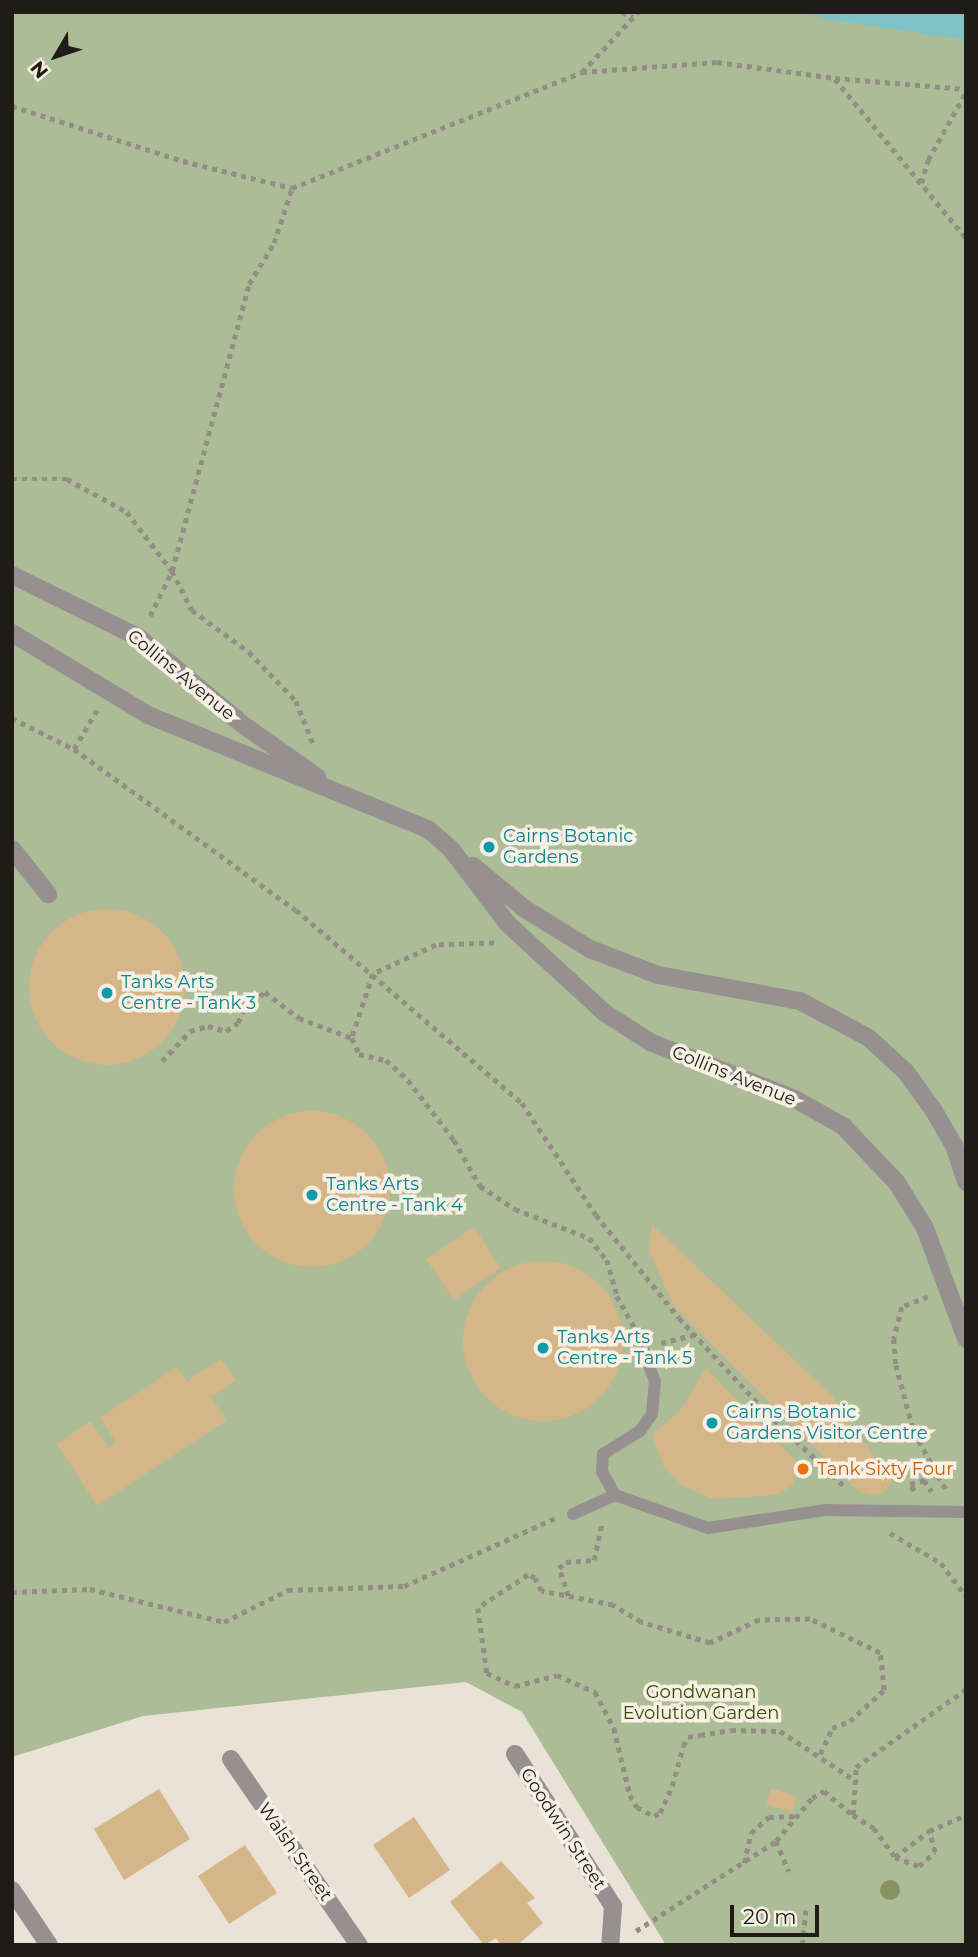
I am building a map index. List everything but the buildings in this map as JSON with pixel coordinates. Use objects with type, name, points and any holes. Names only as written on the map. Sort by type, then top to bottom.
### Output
[{"type":"street","name":"Collins Avenue","points":[[12,575],[138,637],[242,724],[340,793]]},
{"type":"street","name":"Collins Avenue","points":[[12,633],[148,715],[428,829],[525,909],[590,949],[658,975],[800,1001],[869,1038],[906,1072],[934,1111],[954,1145],[966,1182]]},
{"type":"street","points":[[12,849],[48,894]]},
{"type":"street","name":"Collins Avenue","points":[[451,849],[507,923],[605,1013],[650,1042],[795,1099],[843,1126],[897,1183],[925,1228],[958,1291],[966,1339]]},
{"type":"street","name":"Goodwin Street","points":[[515,1754],[613,1906],[618,1941]]},
{"type":"street","name":"Walsh Street","points":[[231,1759],[359,1945]]},
{"type":"street","points":[[12,1890],[49,1945]]},
{"type":"lane","points":[[642,1347],[655,1382],[652,1414],[640,1431],[603,1454],[602,1472],[615,1494],[708,1528],[825,1510],[966,1513]]},
{"type":"lane","points":[[573,1514],[615,1494]]},
{"type":"path","points":[[622,12],[633,18]]},
{"type":"path","points":[[582,72],[638,12]]},
{"type":"path","points":[[12,106],[183,161],[292,188],[582,72],[717,62],[835,78],[966,91],[928,160],[920,183]]},
{"type":"path","points":[[835,78],[966,238]]},
{"type":"path","points":[[150,615],[172,571],[233,330],[249,284],[274,243],[292,188]]},
{"type":"path","points":[[12,479],[67,479],[127,512],[172,571],[192,610],[250,652],[296,701],[317,753]]},
{"type":"path","points":[[74,749],[97,710]]},
{"type":"path","points":[[12,718],[74,749],[296,909],[522,1103],[596,1215],[694,1335],[864,1511],[892,1535],[940,1563],[966,1596]]},
{"type":"path","points":[[477,944],[436,945],[373,974],[352,1038],[359,1054],[386,1060],[408,1080],[454,1140],[480,1186],[515,1209],[589,1238],[607,1260],[617,1296],[642,1347],[694,1335]]},
{"type":"path","points":[[162,1061],[190,1031],[208,1026],[226,1031],[238,1023],[244,1008],[265,992],[299,1018],[352,1038]]},
{"type":"path","points":[[905,1497],[917,1496],[909,1484],[923,1480],[934,1495],[948,1492],[914,1432],[896,1365],[894,1339],[902,1307],[929,1297]]},
{"type":"path","points":[[569,1597],[559,1568],[566,1562],[594,1560],[601,1525],[615,1494]]},
{"type":"path","points":[[12,1592],[90,1590],[224,1622],[288,1590],[404,1586],[540,1521],[573,1514]]},
{"type":"path","points":[[820,1754],[832,1728],[850,1721],[884,1690],[880,1653],[867,1644],[795,1617],[759,1620],[710,1643],[641,1622],[613,1605],[541,1591],[535,1578],[528,1575],[478,1608],[487,1673],[515,1686],[557,1675],[595,1692],[614,1728],[637,1807],[654,1816],[660,1814],[688,1737],[730,1730],[780,1731],[820,1754],[856,1781]]},
{"type":"path","points":[[853,1815],[856,1767],[966,1689]]},
{"type":"path","points":[[618,1941],[776,1841],[812,1798],[824,1791],[874,1828],[895,1857],[919,1866],[935,1852],[929,1831]]},
{"type":"path","points":[[895,1857],[929,1831],[966,1815]]},
{"type":"path","points":[[743,1864],[751,1833],[769,1817],[799,1816]]},
{"type":"path","points":[[776,1841],[789,1871]]},
{"type":"path","points":[[802,1945],[806,1906]]},
{"type":"green space","name":"Cairns Botanic Gardens","points":[[12,12],[966,12],[966,1945],[666,1945],[522,1712],[466,1682],[143,1716],[12,1757]]},
{"type":"water","points":[[802,12],[966,12],[966,40],[832,20]]},
{"type":"place","name":"Cairns Botanic Gardens","points":[[489,847]]},
{"type":"place","name":"Tanks Arts Centre - Tank 3","points":[[107,993]]},
{"type":"place","name":"Tanks Arts Centre - Tank 4","points":[[312,1195]]},
{"type":"place","name":"Tanks Arts Centre - Tank 5","points":[[543,1348]]},
{"type":"place","name":"Cairns Botanic Gardens Visitor Centre","points":[[712,1423]]},
{"type":"place","name":"Tank Sixty Four","points":[[803,1469]]},
{"type":"park label","name":"Gondwanan Evolution Garden","points":[[701,1703]]}]
